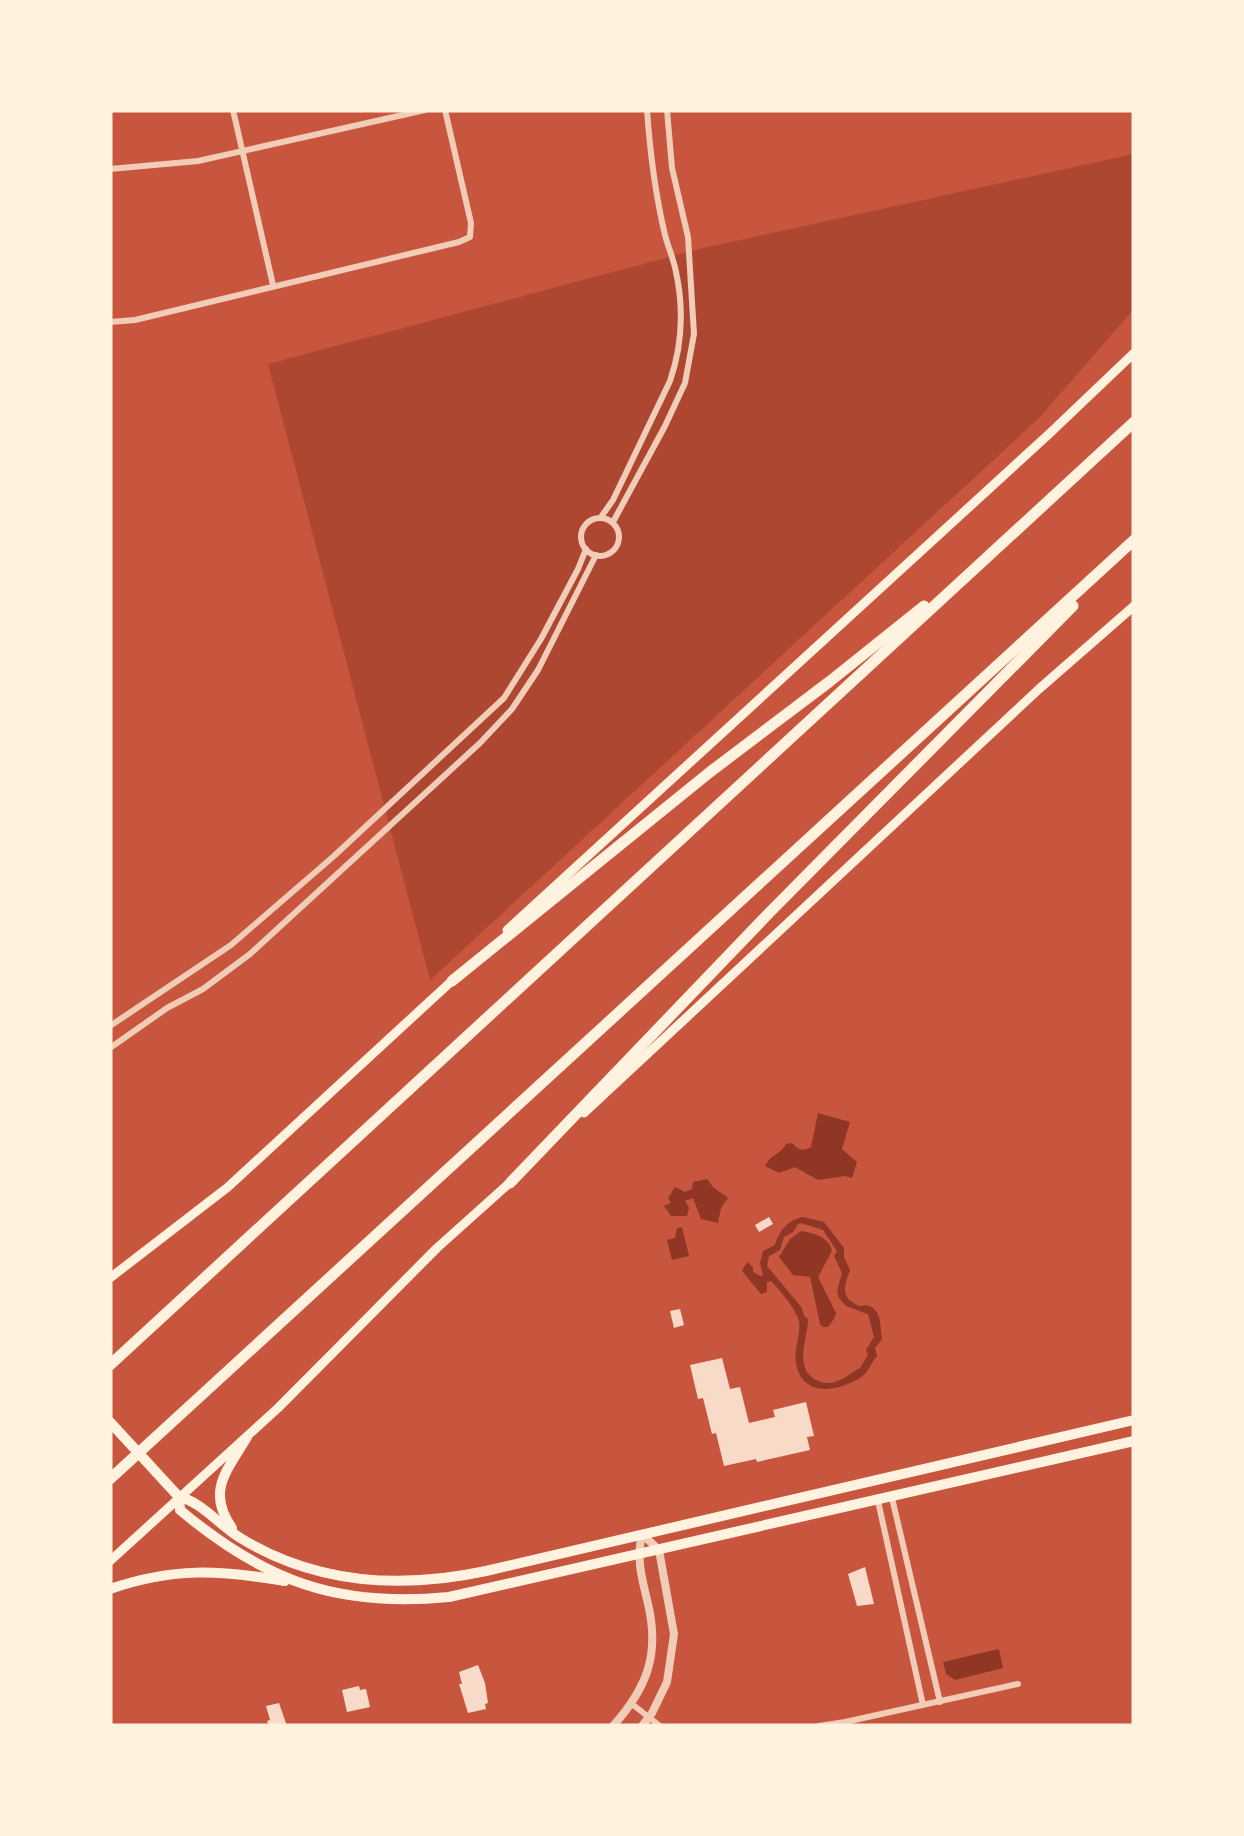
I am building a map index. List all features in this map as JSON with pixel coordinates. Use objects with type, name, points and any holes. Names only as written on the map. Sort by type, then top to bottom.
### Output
[{"type":"highway","points":[[110,1365],[1134,422]]},
{"type":"highway","points":[[452,981],[1005,541]]},
{"type":"highway","points":[[510,1183],[1134,542]]},
{"type":"highway","points":[[114,1477],[1134,542]]},
{"type":"main road","points":[[110,1278],[228,1187],[1134,353]]},
{"type":"main road","points":[[110,1561],[246,1437],[437,1248],[1039,689],[1134,606]]},
{"type":"main road","points":[[178,1498],[191,1499],[239,1537],[286,1560],[330,1574],[413,1582],[448,1579],[1134,1420]]},
{"type":"main road","points":[[110,1422],[178,1498],[180,1510],[231,1550],[301,1584]]},
{"type":"main road","points":[[239,1537],[224,1516],[219,1494],[221,1480],[246,1437]]},
{"type":"main road","points":[[110,1589],[152,1577],[231,1572],[365,1598],[448,1597],[1134,1442]]},
{"type":"street","points":[[233,110],[273,285]]},
{"type":"street","points":[[110,169],[198,162],[426,110]]},
{"type":"street","points":[[110,322],[135,320],[470,237],[471,223],[444,110]]},
{"type":"street","points":[[601,518],[614,500],[670,381],[682,330],[676,272],[665,238],[650,160],[646,110]]},
{"type":"street","points":[[613,522],[685,383],[694,334],[688,237],[672,168],[667,110]]},
{"type":"street","points":[[676,362],[688,364]]},
{"type":"street","points":[[601,518],[613,522],[619,533],[618,545],[609,554],[596,556],[586,549],[581,538],[589,521],[601,518]]},
{"type":"street","points":[[110,1026],[232,945],[504,698],[540,639],[586,549]]},
{"type":"street","points":[[110,1048],[167,1008],[204,990],[250,954],[480,743],[512,709],[538,670],[596,556]]},
{"type":"street","points":[[250,928],[250,954]]},
{"type":"street","points":[[892,1498],[940,1702]]},
{"type":"street","points":[[878,1500],[923,1706]]},
{"type":"street","points":[[642,1534],[660,1550],[674,1634],[667,1682],[642,1726]]},
{"type":"street","points":[[613,1726],[632,1704],[649,1669],[653,1642],[638,1554],[642,1534]]},
{"type":"street","points":[[888,1548],[904,1545]]},
{"type":"street","points":[[650,1614],[671,1607]]},
{"type":"street","points":[[912,1653],[928,1652]]},
{"type":"street","points":[[819,1726],[1018,1684]]},
{"type":"street","points":[[632,1704],[660,1726]]},
{"type":"shaded area","points":[[1134,154],[1134,309],[1039,418],[430,980],[268,364],[703,248]]},
{"type":"shaded area","points":[[818,1113],[850,1122],[842,1149],[857,1162],[852,1178],[818,1180],[795,1167],[779,1173],[765,1166],[786,1144],[803,1150],[811,1147]]},
{"type":"shaded area","points":[[707,1179],[728,1198],[718,1223],[701,1219],[693,1198],[685,1201],[689,1208],[687,1216],[671,1216],[664,1206],[671,1203],[668,1198],[675,1187],[685,1192],[692,1189],[693,1182]]},
{"type":"shaded area","points":[[803,1217],[824,1222],[844,1248],[850,1270],[845,1290],[848,1298],[857,1305],[870,1306],[879,1318],[882,1339],[875,1348],[877,1356],[864,1375],[835,1388],[806,1383],[795,1357],[799,1328],[796,1313],[771,1281],[767,1282],[767,1292],[761,1294],[742,1271],[747,1262],[753,1272],[763,1275],[763,1251],[775,1245],[793,1220]],"holes":[[[798,1224],[823,1230],[837,1251],[834,1256],[842,1273],[839,1298],[846,1306],[868,1314],[874,1337],[860,1368],[828,1383],[816,1380],[805,1368],[808,1319],[767,1266],[769,1256],[780,1250],[784,1237]]]},
{"type":"shaded area","points":[[682,1227],[689,1256],[672,1260],[667,1240],[675,1238],[677,1228]]},
{"type":"shaded area","points":[[801,1231],[824,1239],[832,1251],[818,1277],[836,1313],[828,1327],[820,1324],[810,1277],[793,1275],[779,1257],[790,1239]]},
{"type":"shaded area","points":[[999,1649],[1003,1668],[955,1680],[946,1674],[943,1662]]},
{"type":"building","points":[[769,1217],[773,1224],[759,1232],[755,1225]]},
{"type":"building","points":[[680,1309],[684,1325],[674,1328],[670,1311]]},
{"type":"building","points":[[722,1358],[730,1389],[740,1387],[749,1423],[775,1417],[773,1410],[806,1402],[814,1436],[807,1437],[810,1450],[724,1466],[703,1398],[698,1399],[690,1365]]},
{"type":"building","points":[[865,1567],[874,1604],[857,1606],[848,1574]]},
{"type":"building","points":[[478,1665],[488,1703],[486,1709],[468,1713],[459,1672]]},
{"type":"building","points":[[359,1686],[360,1690],[366,1689],[370,1707],[347,1712],[342,1690]]},
{"type":"building","points":[[279,1703],[287,1726],[269,1726],[266,1706]]}]
